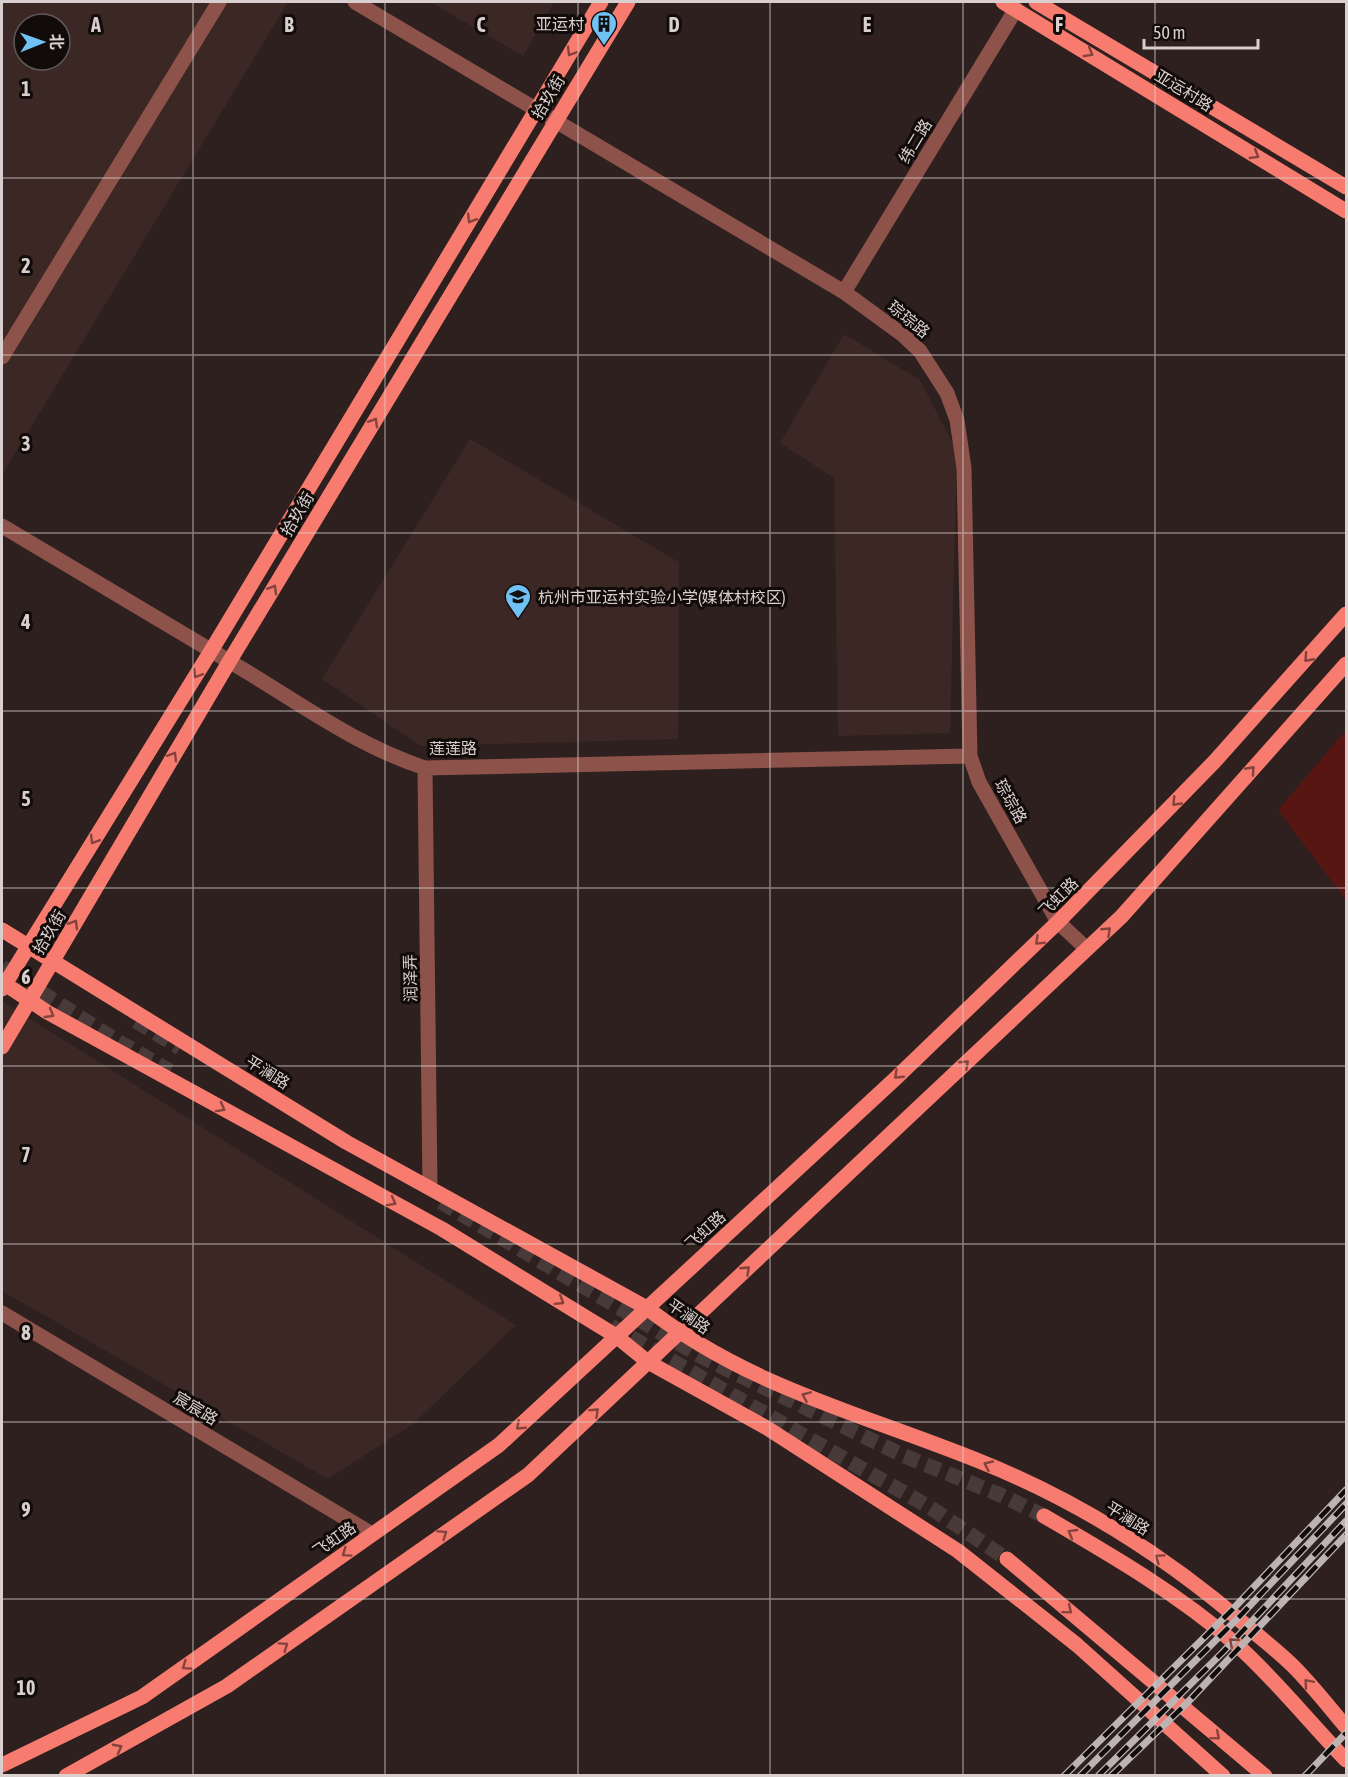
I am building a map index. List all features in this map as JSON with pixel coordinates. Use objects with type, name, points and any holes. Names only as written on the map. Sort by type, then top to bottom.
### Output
[{"type":"main road","name":"拾玖街","points":[[3,985],[211,651],[601,2]]},
{"type":"main road","name":"拾玖街","points":[[2,1047],[229,662],[628,2]]},
{"type":"main road","name":"亚运村路","points":[[1036,2],[1347,187]]},
{"type":"main road","name":"亚运村路","points":[[1010,5],[1347,211]]},
{"type":"main road","name":"飞虹路","points":[[2,1765],[142,1697],[499,1445],[896,1078],[1058,922],[1215,761],[1347,614]]},
{"type":"main road","points":[[66,1776],[226,1686],[528,1474],[1122,916],[1347,664]]},
{"type":"main road","name":"平澜路","points":[[2,930],[346,1142],[647,1308],[679,1333],[730,1364],[838,1410],[980,1461],[1068,1502],[1199,1585],[1292,1665],[1347,1727]]},
{"type":"main road","points":[[3,985],[442,1229],[616,1336],[648,1362],[767,1428],[958,1551],[1077,1645],[1223,1776]]},
{"type":"main road","points":[[1044,1516],[1145,1575],[1190,1606],[1239,1646],[1347,1760]]},
{"type":"main road","points":[[1007,1559],[1265,1776]]},
{"type":"street","points":[[2,357],[219,2]]},
{"type":"street","name":"琮琮路","points":[[355,2],[556,119],[844,292],[903,335],[920,351],[947,393],[957,420],[964,468],[970,756],[979,782],[1058,922],[1087,949]]},
{"type":"street","name":"纬二路","points":[[844,292],[1010,5]]},
{"type":"street","name":"莲莲路","points":[[2,526],[348,736],[425,768],[970,756]]},
{"type":"street","name":"润泽弄","points":[[425,768],[430,1188]]},
{"type":"street","name":"宸宸路","points":[[2,1313],[372,1534]]},
{"type":"shaded area","points":[[2,2],[288,2],[2,475]]},
{"type":"shaded area","points":[[430,2],[554,2],[523,56]]},
{"type":"shaded area","points":[[844,334],[920,380],[957,452],[950,733],[838,736],[834,478],[780,443]]},
{"type":"shaded area","name":"杭州市亚运村实验小学(媒体村校区)","points":[[470,439],[679,562],[678,739],[421,746],[322,679]]},
{"type":"shaded area","points":[[1346,730],[1346,900],[1278,810]]},
{"type":"shaded area","points":[[2,1001],[516,1325],[413,1424],[328,1479],[2,1291]]},
{"type":"tunnel","points":[[2,967],[114,1039],[170,1071]]},
{"type":"tunnel","points":[[136,1021],[180,1048]]},
{"type":"tunnel","points":[[441,1202],[702,1357],[902,1455],[1003,1496],[1044,1516]]},
{"type":"tunnel","points":[[611,1326],[931,1508],[1007,1559]]},
{"type":"railway","points":[[1064,1776],[1233,1609],[1346,1490]]},
{"type":"railway","points":[[1080,1776],[1242,1614],[1346,1504]]},
{"type":"railway","points":[[1098,1776],[1223,1652],[1346,1521]]},
{"type":"railway","points":[[1111,1776],[1188,1702],[1346,1535]]},
{"type":"railway","points":[[1305,1776],[1346,1733]]},
{"type":"place","name":"亚运村","points":[[604,47]]},
{"type":"place","name":"杭州市亚运村实验小学(媒体村校区)","points":[[518,620]]}]
